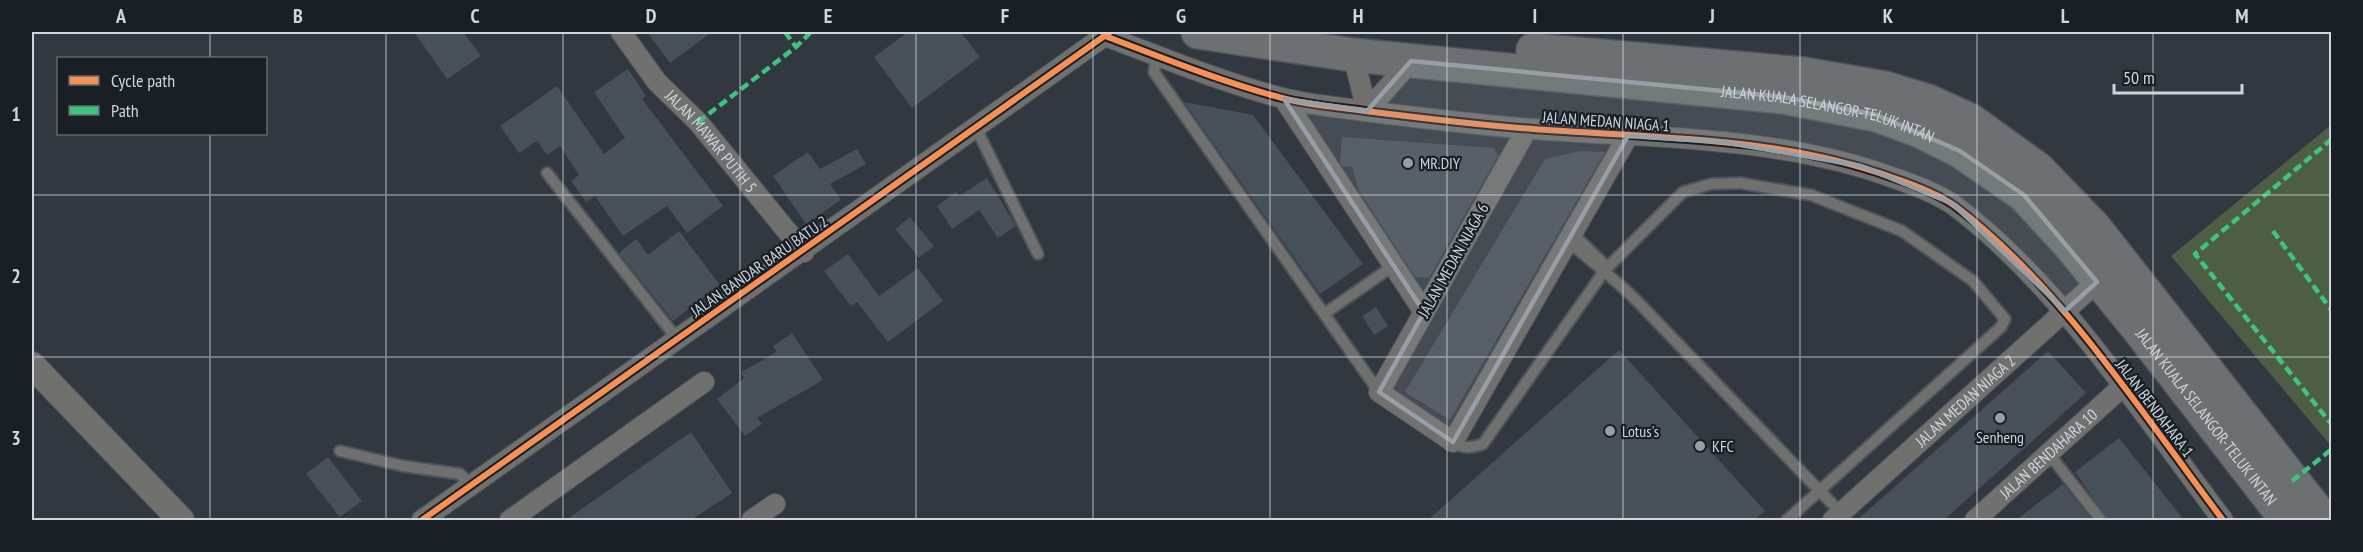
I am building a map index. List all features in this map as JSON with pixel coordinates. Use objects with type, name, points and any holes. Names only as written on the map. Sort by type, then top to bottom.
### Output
[{"type":"highway","name":"JALAN KUALA SELANGOR-TELUK INTAN","points":[[1198,32],[1804,74],[1885,88],[1928,101],[1970,120],[2038,169],[2067,198],[2117,254],[2324,520]]},
{"type":"highway","name":"JALAN KUALA SELANGOR-TELUK INTAN","points":[[1352,43],[1411,61],[1784,97],[1877,116],[1920,131],[1960,151],[2024,195],[2070,245],[2287,520]]},
{"type":"highway","points":[[2067,198],[2073,220],[2108,267],[2108,273],[2097,282]]},
{"type":"street","name":"JALAN MAWAR PUTIH 5","points":[[621,32],[657,82],[698,122],[804,252]]},
{"type":"street","name":"JALAN BANDAR BARU BATU 2","points":[[422,520],[804,252],[1108,34]]},
{"type":"street","name":"JALAN MEDAN NIAGA 1","points":[[1108,34],[1162,58],[1284,99],[1527,129],[1723,142],[1817,156],[1861,166],[1911,184],[1953,204],[2024,267],[2065,311]]},
{"type":"street","points":[[1352,43],[1367,111]]},
{"type":"street","points":[[1367,111],[1411,61]]},
{"type":"street","points":[[1284,99],[1424,312]]},
{"type":"street","name":"JALAN MEDAN NIAGA 6","points":[[1380,392],[1527,129]]},
{"type":"street","points":[[1380,392],[1453,442],[1628,136]]},
{"type":"street","name":"JALAN MEDAN NIAGA 2","points":[[1837,517],[2097,282]]},
{"type":"street","name":"JALAN BENDAHARA 1","points":[[2065,311],[2223,520]]},
{"type":"street","points":[[32,365],[181,520]]},
{"type":"street","points":[[510,520],[704,382]]},
{"type":"street","name":"JALAN BENDAHARA 10","points":[[1988,516],[2049,454],[2122,387]]},
{"type":"street","points":[[752,520],[776,504]]},
{"type":"lane","points":[[1162,58],[1155,64],[1154,72],[1380,392]]},
{"type":"lane","points":[[976,128],[1038,254]]},
{"type":"lane","points":[[547,173],[678,340]]},
{"type":"lane","points":[[1453,442],[1461,447],[1483,444],[1605,270],[1683,192],[1711,184],[1740,183],[1811,195],[1902,231],[1973,280],[2005,316],[2001,327],[1820,492],[1786,520]]},
{"type":"lane","points":[[1571,238],[1597,267],[1605,270],[1699,363],[1820,492],[1837,517]]},
{"type":"lane","points":[[1324,314],[1393,266]]},
{"type":"lane","points":[[340,451],[403,466],[460,474],[472,486]]},
{"type":"lane","points":[[2049,454],[2101,520]]},
{"type":"highlighted area","points":[[1411,61],[1784,97],[1877,115],[1960,151],[2024,195],[2097,282],[2065,311],[1953,204],[1861,166],[1723,142],[1628,136],[1453,442],[1379,392],[1424,312],[1284,99],[1367,111]]},
{"type":"green space","points":[[2331,125],[2331,446],[2171,256]]},
{"type":"building","points":[[414,32],[463,32],[481,56],[447,79]]},
{"type":"building","points":[[647,32],[712,32],[670,63]]},
{"type":"building","points":[[908,32],[961,32],[980,57],[912,108],[874,57]]},
{"type":"building","points":[[628,69],[646,96],[642,99],[723,206],[687,233],[667,206],[623,236],[595,196],[586,202],[571,181],[579,175],[560,146],[547,155],[537,141],[519,153],[500,126],[557,86],[604,154],[625,138],[594,92]]},
{"type":"building","points":[[1184,102],[1253,115],[1363,264],[1320,294]]},
{"type":"building","points":[[1342,137],[1494,148],[1498,156],[1429,278],[1415,277],[1359,191],[1352,167],[1342,166],[1340,162]]},
{"type":"building","points":[[857,149],[866,164],[830,184],[841,200],[806,224],[773,176],[808,152],[820,169]]},
{"type":"building","points":[[1580,151],[1605,152],[1450,420],[1405,392],[1545,159]]},
{"type":"building","points":[[987,178],[1016,226],[998,238],[979,210],[952,229],[937,206],[956,192],[959,196]]},
{"type":"building","points":[[910,217],[934,246],[919,258],[895,229]]},
{"type":"building","points":[[679,231],[720,285],[673,321],[619,253],[636,239],[648,255]]},
{"type":"building","points":[[848,254],[879,296],[918,268],[943,301],[888,342],[857,302],[851,306],[824,271]]},
{"type":"building","points":[[1376,307],[1388,326],[1374,335],[1362,316]]},
{"type":"building","points":[[792,333],[823,380],[757,418],[762,424],[745,436],[717,399],[744,378],[741,372],[777,352],[773,346]]},
{"type":"building","name":"Lotus's","points":[[1619,350],[1765,511],[1754,520],[1428,520]]},
{"type":"building","points":[[2048,351],[2086,393],[1944,520],[1857,520]]},
{"type":"building","points":[[691,432],[732,493],[691,520],[566,520]]},
{"type":"building","points":[[2119,438],[2184,520],[2108,520],[2075,472]]},
{"type":"building","points":[[328,457],[362,501],[340,517],[306,474]]},
{"type":"building","points":[[2063,484],[2092,520],[2016,520]]},
{"type":"marked path","points":[[785,32],[796,47]]},
{"type":"marked path","points":[[698,122],[796,47],[811,32]]},
{"type":"marked path","points":[[2332,139],[2195,254],[2332,425]]},
{"type":"marked path","points":[[2273,231],[2332,311]]},
{"type":"marked path","points":[[2292,481],[2332,449]]},
{"type":"cycle path","points":[[422,520],[1110,32]]},
{"type":"cycle path","points":[[1105,36],[1237,85],[1303,102],[1491,125],[1669,137],[1759,146],[1804,153],[1848,164],[1924,189],[1955,206],[1994,238],[2030,274],[2099,354],[2223,520]]},
{"type":"place","name":"MR.DIY","points":[[1408,163]]},
{"type":"place","name":"Senheng","points":[[2000,418]]},
{"type":"place","name":"Lotus's","points":[[1610,431]]},
{"type":"place","name":"KFC","points":[[1700,446]]}]
